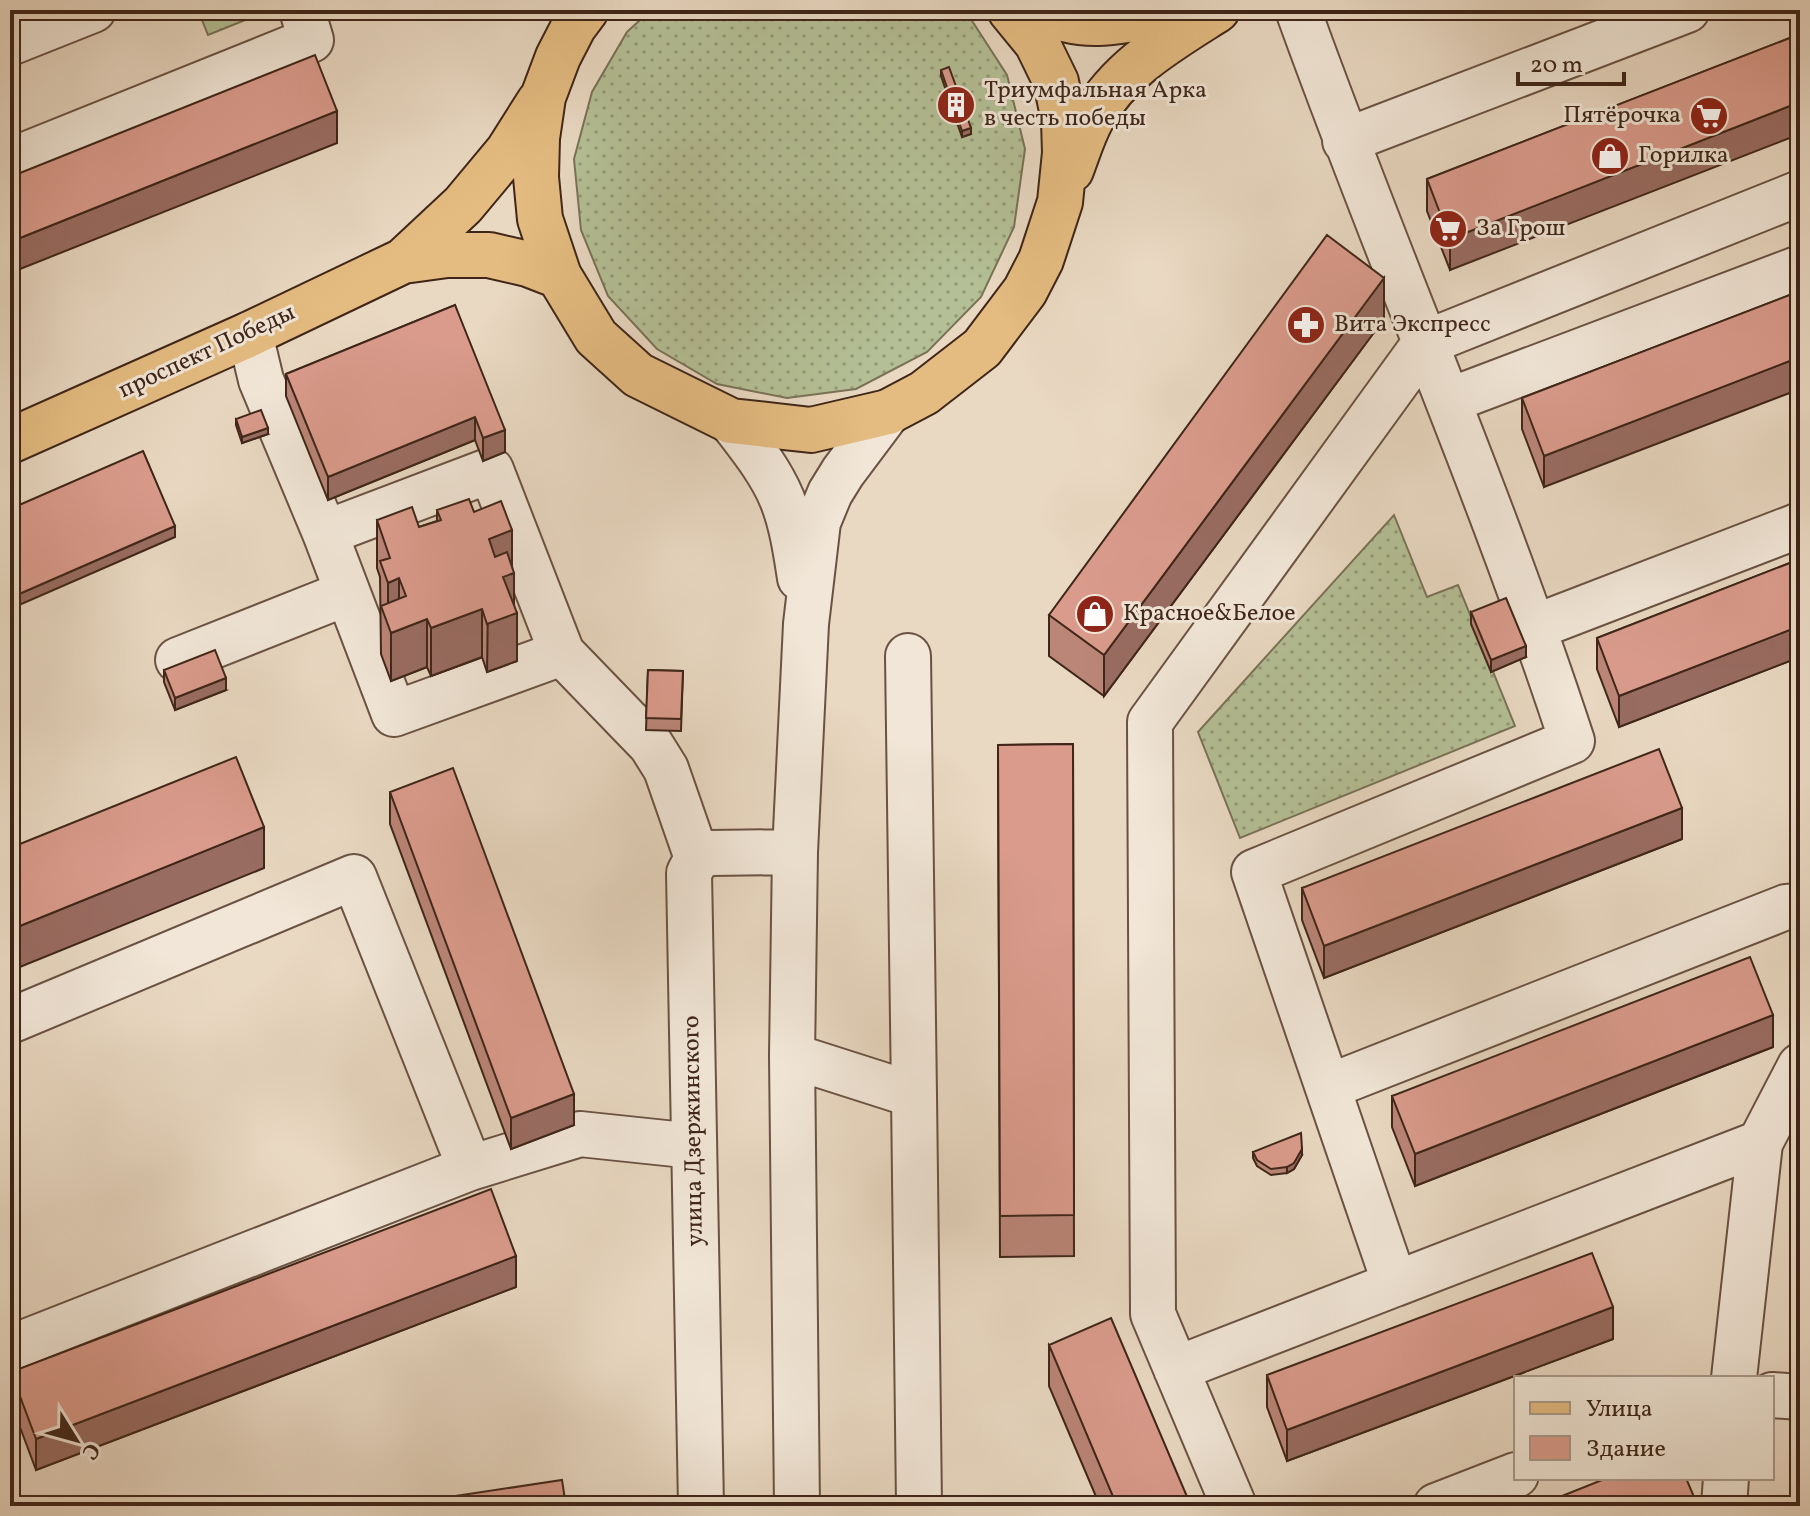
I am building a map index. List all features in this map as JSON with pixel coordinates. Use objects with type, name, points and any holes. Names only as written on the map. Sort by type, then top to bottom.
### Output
[{"type":"main road","points":[[586,10],[558,57],[543,97],[537,138],[536,177],[540,219],[559,276],[596,337],[638,375],[731,421],[811,430],[888,412],[924,393],[982,348],[1025,291],[1036,270],[1093,115],[1126,75],[1149,54],[1217,10]]},
{"type":"main road","points":[[1010,10],[1037,43],[1056,82],[1064,120],[1065,153],[1060,202]]},
{"type":"main road","points":[[1044,10],[1066,21],[1089,24],[1178,10]]},
{"type":"main road","name":"проспект Победы","points":[[10,441],[250,334],[403,261],[463,205],[508,151],[543,97]]},
{"type":"main road","name":"проспект Победы","points":[[403,261],[447,255],[489,255],[528,264],[559,276]]},
{"type":"street","points":[[10,43],[93,10]]},
{"type":"street","points":[[10,161],[311,40],[302,10]]},
{"type":"street","points":[[1298,10],[1345,141],[1535,627],[1572,741],[1254,872],[1395,1284]]},
{"type":"street","points":[[1345,141],[1687,10]]},
{"type":"street","points":[[1234,1506],[1153,1314],[1150,722],[1425,343],[1800,193]]},
{"type":"street","points":[[1448,401],[1800,268]]},
{"type":"street","points":[[250,334],[261,380],[325,533],[394,714],[562,653]]},
{"type":"street","points":[[797,1506],[792,1056],[795,852],[806,624],[818,522],[843,472],[888,412]]},
{"type":"street","points":[[731,421],[761,460],[782,500],[795,545],[806,624]]},
{"type":"street","points":[[325,533],[491,470],[562,653],[651,745],[666,769],[697,858],[710,853],[795,852]]},
{"type":"street","points":[[1535,627],[1800,525]]},
{"type":"street","points":[[178,660],[347,593]]},
{"type":"street","points":[[908,656],[924,1498]]},
{"type":"street","name":"улица Дзержинского","points":[[697,858],[689,873],[701,1506]]},
{"type":"street","points":[[10,1021],[354,877],[470,1168]]},
{"type":"street","points":[[1328,1087],[1786,907],[1800,906]]},
{"type":"street","points":[[792,1056],[914,1095]]},
{"type":"street","points":[[1734,1376],[1760,1143],[1800,1066]]},
{"type":"street","points":[[10,1348],[470,1168],[580,1134],[694,1146]]},
{"type":"street","points":[[1176,1369],[1760,1143]]},
{"type":"street","points":[[1774,1395],[1800,1397]]},
{"type":"street","points":[[1436,1506],[1514,1476]]},
{"type":"street","points":[[1724,1506],[1726,1480]]},
{"type":"green space","points":[[198,10],[250,10],[253,17],[208,35]]},
{"type":"green space","points":[[651,10],[965,10],[1007,75],[1025,149],[1014,227],[981,297],[927,352],[856,389],[787,398],[717,384],[657,349],[608,296],[581,230],[574,159],[592,92],[627,32]]},
{"type":"green space","points":[[1394,515],[1427,597],[1458,585],[1515,726],[1240,838],[1198,732]]},
{"type":"building","points":[[1800,34],[1800,102],[1450,239],[1427,179]]},
{"type":"building","points":[[315,55],[337,111],[10,242],[10,177]]},
{"type":"building","name":"Триумфальная Арка в честь победы","points":[[949,67],[971,128],[962,131],[941,70]]},
{"type":"building","points":[[1327,235],[1384,278],[1104,655],[1049,615]]},
{"type":"building","points":[[1800,291],[1800,357],[1544,456],[1522,398]]},
{"type":"building","points":[[455,305],[505,430],[483,438],[475,417],[328,477],[286,374]]},
{"type":"building","points":[[261,410],[268,428],[242,437],[236,419]]},
{"type":"building","points":[[143,451],[175,526],[10,598],[10,509]]},
{"type":"building","points":[[469,499],[474,512],[501,501],[512,530],[489,539],[495,557],[507,552],[514,573],[503,577],[517,613],[487,624],[482,609],[431,628],[427,619],[391,633],[381,606],[406,596],[399,578],[388,583],[380,561],[390,558],[377,520],[412,507],[419,527],[441,520],[437,510]]},
{"type":"building","points":[[1800,559],[1800,626],[1619,696],[1597,638]]},
{"type":"building","points":[[1506,598],[1526,646],[1491,660],[1471,612]]},
{"type":"building","points":[[215,650],[226,678],[175,698],[164,670]]},
{"type":"building","points":[[648,670],[683,671],[681,719],[646,718]]},
{"type":"building","points":[[1073,744],[1074,1215],[1000,1216],[998,745]]},
{"type":"building","points":[[1659,749],[1682,808],[1324,946],[1302,888]]},
{"type":"building","points":[[236,757],[264,827],[10,930],[10,848]]},
{"type":"building","points":[[453,768],[574,1094],[511,1118],[390,792]]},
{"type":"building","points":[[1750,957],[1773,1015],[1415,1154],[1392,1096]]},
{"type":"building","points":[[1301,1133],[1302,1149],[1294,1163],[1287,1167],[1271,1169],[1257,1160],[1253,1152]]},
{"type":"building","points":[[491,1189],[516,1256],[36,1439],[11,1372]]},
{"type":"building","points":[[1592,1253],[1613,1307],[1287,1430],[1267,1375]]},
{"type":"building","points":[[1111,1318],[1191,1506],[1117,1506],[1049,1345]]},
{"type":"building","points":[[562,1480],[566,1506],[389,1506]]},
{"type":"building","points":[[1602,1480],[1687,1480],[1697,1504],[1693,1506],[1537,1506]]},
{"type":"place","name":"Триумфальная Арка в честь победы","points":[[956,105]]},
{"type":"place","name":"Пятёрочка","points":[[1709,116]]},
{"type":"place","name":"Горилка","points":[[1610,156]]},
{"type":"place","name":"За Грош","points":[[1448,229]]},
{"type":"place","name":"Вита Экспресс","points":[[1306,325]]},
{"type":"place","name":"Красное&Белое","points":[[1095,614]]}]
